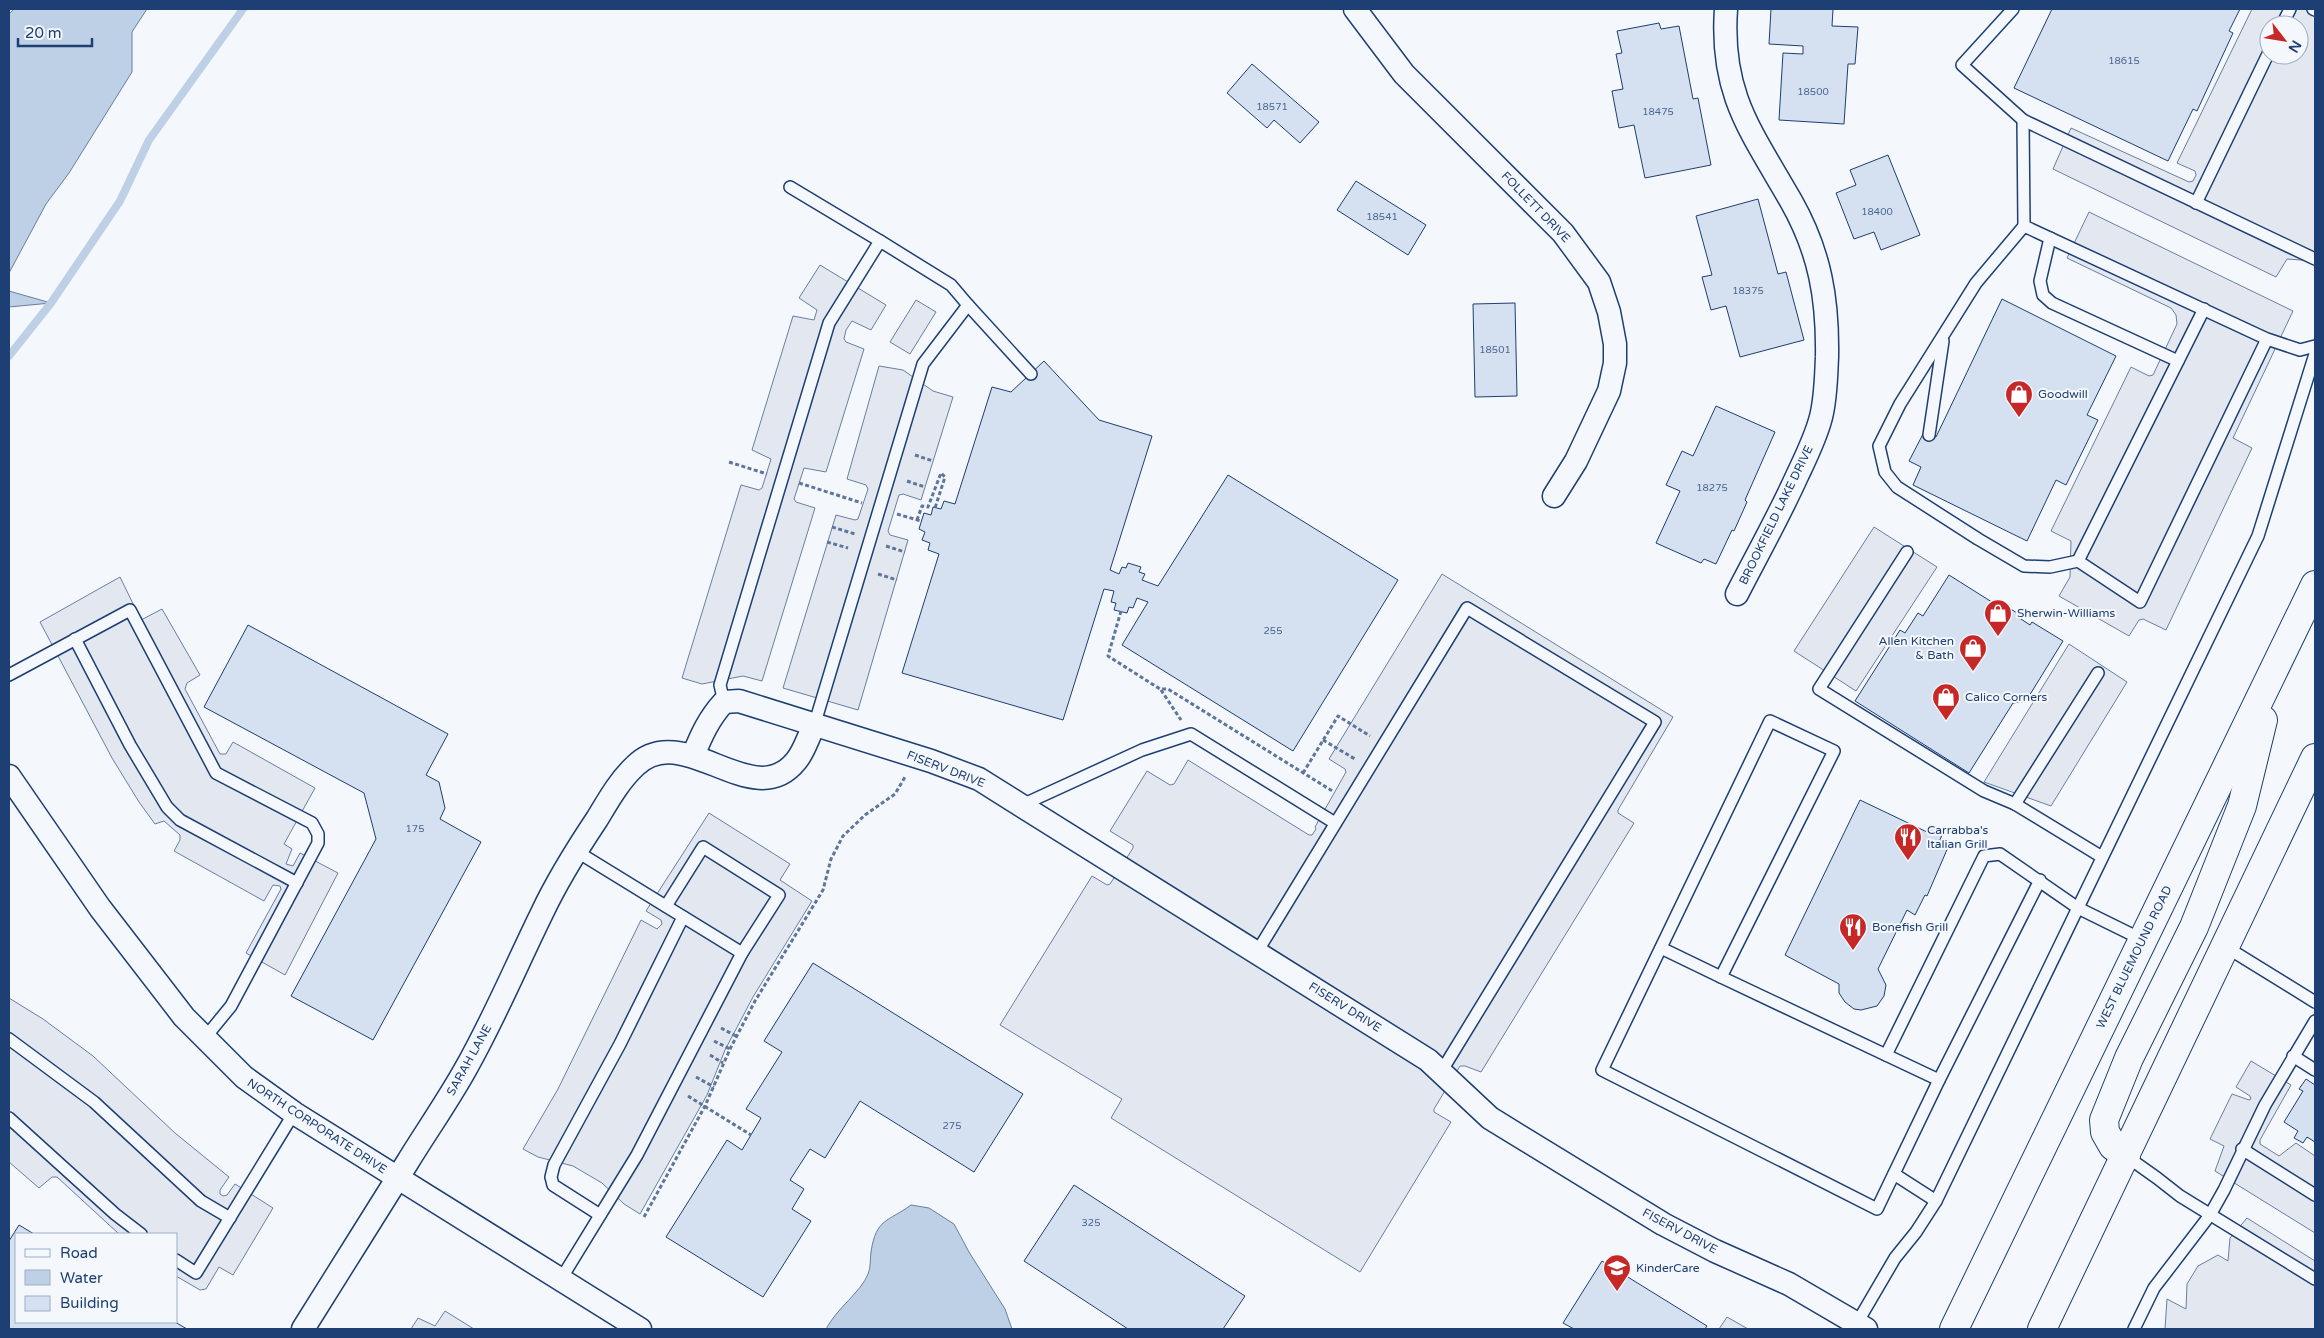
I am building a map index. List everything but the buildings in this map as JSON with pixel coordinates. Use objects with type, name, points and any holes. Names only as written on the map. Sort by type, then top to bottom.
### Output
[{"type":"main road","name":"WEST BLUEMOUND ROAD","points":[[1954,1329],[2315,585]]},
{"type":"main road","points":[[2126,1156],[2113,1146],[2105,1132],[2104,1120],[2129,1058],[2194,927],[2242,806],[2276,667]]},
{"type":"main road","points":[[2042,1329],[2315,758]]},
{"type":"street","name":"FOLLETT DRIVE","points":[[1355,9],[1404,74],[1563,233],[1599,282],[1609,312],[1615,344],[1615,363],[1609,391],[1576,461],[1554,496]]},
{"type":"street","name":"BROOKFIELD LAKE DRIVE","points":[[1726,9],[1724,37],[1727,70],[1735,97],[1753,138],[1793,206],[1816,257],[1828,319],[1826,386],[1821,418],[1808,453],[1787,498],[1737,594]]},
{"type":"street","name":"FISERV DRIVE","points":[[724,702],[739,701],[979,779],[1428,1060],[1490,1118],[1663,1224],[1716,1251],[1789,1284],[1859,1327]]},
{"type":"street","points":[[724,702],[707,723],[693,756],[733,772],[762,779],[780,775],[796,761],[814,726]]},
{"type":"street","name":"SARAH LANE","points":[[303,1329],[464,1071],[505,995],[542,912],[576,851],[620,783],[636,765],[649,757],[663,752],[677,752],[693,756]]},
{"type":"street","name":"NORTH CORPORATE DRIVE","points":[[10,783],[100,908],[184,1017],[204,1040],[244,1077],[294,1113],[560,1279],[627,1326]]},
{"type":"lane","points":[[2013,9],[1962,65],[2023,120],[2315,259]]},
{"type":"lane","points":[[2196,203],[2263,65]]},
{"type":"lane","points":[[2023,120],[2024,226],[1976,283],[1900,404],[1879,446],[1885,472],[1897,487],[2024,566],[2050,567],[2078,561],[2140,602],[2267,339]]},
{"type":"lane","points":[[790,187],[951,285],[1030,374]]},
{"type":"lane","points":[[2024,226],[2267,339],[2300,350],[2315,346]]},
{"type":"lane","points":[[2050,238],[2040,281],[2043,295],[2052,303],[2178,360]]},
{"type":"lane","points":[[724,702],[720,685],[829,323],[880,241]]},
{"type":"lane","points":[[814,726],[923,364],[968,305]]},
{"type":"lane","points":[[2078,561],[2204,309]]},
{"type":"lane","points":[[1929,435],[1944,335]]},
{"type":"lane","points":[[1859,1327],[1895,1258],[1916,1232],[1936,1201],[2258,536],[2315,354]]},
{"type":"lane","points":[[1907,552],[1819,689],[1984,791],[2015,804],[2102,857]]},
{"type":"lane","points":[[1257,952],[1467,608],[1655,722],[1442,1072]]},
{"type":"lane","points":[[9,675],[130,610],[216,773],[312,823],[318,834],[318,843],[232,1006],[204,1040]]},
{"type":"lane","points":[[75,639],[130,745],[166,807],[180,820],[297,883]]},
{"type":"lane","points":[[2015,804],[2098,673]]},
{"type":"lane","points":[[1721,977],[1834,751],[1770,720],[1602,1070],[1877,1209],[1939,1080],[2040,880]]},
{"type":"lane","points":[[1022,806],[1142,750],[1191,734],[1336,823]]},
{"type":"lane","points":[[560,1279],[637,1155],[742,953],[779,895],[703,847],[666,906]]},
{"type":"lane","points":[[576,851],[742,953]]},
{"type":"lane","points":[[1886,1055],[1984,856],[2000,854],[2078,908],[2143,940]]},
{"type":"lane","points":[[600,1215],[553,1185],[551,1177],[554,1166],[620,1044],[684,917]]},
{"type":"lane","points":[[2226,947],[2315,1002]]},
{"type":"lane","points":[[1661,948],[1939,1080]]},
{"type":"lane","points":[[2134,1329],[2154,1288],[2210,1215],[2224,1190],[2264,1105],[2315,1021]]},
{"type":"lane","points":[[9,1039],[94,1102],[201,1201],[230,1218]]},
{"type":"lane","points":[[2293,1056],[2315,1070]]},
{"type":"lane","points":[[178,1261],[196,1273],[294,1113]]},
{"type":"lane","points":[[9,1118],[115,1214],[140,1233]]},
{"type":"lane","points":[[2242,1149],[2315,1195]]},
{"type":"lane","points":[[2126,1156],[2180,1196],[2315,1279]]},
{"type":"lane","points":[[1894,1174],[1936,1201]]},
{"type":"path","points":[[729,462],[919,521],[922,506],[928,508],[941,473],[945,477],[935,508]]},
{"type":"path","points":[[1121,611],[1108,656],[1160,689],[1174,710]]},
{"type":"path","points":[[1160,689],[1168,689],[1349,802]]},
{"type":"path","points":[[1303,773],[1338,716],[1384,744]]},
{"type":"path","points":[[1323,740],[1335,747]]},
{"type":"path","points":[[644,1217],[705,1106],[730,1049],[755,1001],[823,890],[831,859],[843,836],[865,815],[895,794],[907,774],[931,762]]},
{"type":"path","points":[[705,1106],[751,1135]]},
{"type":"shaded area","points":[[2252,9],[2315,9],[2315,261],[2287,259],[2276,277],[2053,169],[2071,128],[2189,182],[2193,181],[2196,175],[2195,171],[2177,163]]},
{"type":"shaded area","points":[[2089,212],[2293,311],[2233,438],[2252,448],[2166,630],[2143,619],[2139,620],[2129,636],[2059,596],[2070,577],[2071,541],[2051,531],[2131,367],[2149,376],[2153,375],[2177,324],[2176,315],[2171,308],[2067,258]]},
{"type":"shaded area","points":[[820,265],[886,305],[871,330],[852,321],[846,330],[844,339],[846,342],[864,349],[826,472],[804,468],[794,499],[796,502],[815,508],[762,681],[743,676],[702,684],[682,678],[741,485],[759,490],[762,488],[771,459],[752,450],[793,316],[814,320],[817,310],[799,298]]},
{"type":"shaded area","points":[[916,300],[936,312],[910,354],[890,342]]},
{"type":"shaded area","points":[[879,366],[903,370],[933,391],[953,397],[921,500],[903,494],[899,495],[888,531],[890,535],[908,540],[858,710],[783,688],[836,515],[855,520],[858,519],[868,489],[866,485],[847,479]]},
{"type":"shaded area","points":[[1874,527],[1937,567],[1856,691],[1794,651]]},
{"type":"shaded area","points":[[1442,574],[1673,717],[1618,810],[1618,813],[1634,823],[1481,1072],[1460,1066],[1434,1109],[1434,1112],[1451,1122],[1360,1272],[1111,1118],[1122,1099],[1000,1025],[1092,876],[1107,885],[1110,884],[1133,848],[1133,845],[1110,831],[1147,771],[1170,785],[1174,784],[1188,760],[1309,835],[1312,835],[1346,772],[1345,769],[1329,759]]},
{"type":"shaded area","points":[[120,577],[141,620],[162,609],[200,675],[187,683],[185,689],[220,754],[226,754],[233,742],[315,788],[284,844],[292,849],[286,864],[293,866],[300,853],[338,873],[285,975],[246,953],[281,889],[280,886],[273,885],[264,901],[174,851],[180,840],[180,835],[164,821],[155,824],[139,802],[112,758],[40,622]]},
{"type":"shaded area","points":[[2069,644],[2127,682],[2051,806],[1984,782]]},
{"type":"shaded area","points":[[709,813],[790,864],[780,880],[812,901],[753,997],[725,1050],[707,1095],[640,1214],[624,1204],[602,1183],[573,1166],[538,1157],[523,1149],[558,1089],[641,920],[657,929],[662,924],[661,920],[646,911]]},
{"type":"shaded area","points":[[9,998],[43,1019],[93,1056],[175,1133],[229,1177],[220,1190],[220,1194],[223,1196],[227,1195],[235,1184],[273,1208],[233,1275],[219,1267],[206,1289],[200,1290],[178,1277],[178,1233],[118,1233],[57,1177],[52,1177],[39,1188],[9,1162]]},
{"type":"shaded area","points":[[2251,1061],[2291,1085],[2260,1140],[2260,1144],[2279,1156],[2296,1143],[2315,1156],[2315,1233],[2215,1171],[2224,1146],[2210,1139],[2232,1094],[2251,1099],[2250,1096],[2236,1087]]},
{"type":"shaded area","points":[[2247,1218],[2315,1261],[2315,1329],[2165,1329],[2167,1299],[2186,1309],[2187,1284],[2198,1266],[2218,1255],[2228,1261],[2230,1238]]},
{"type":"shaded area","points":[[445,1311],[474,1329],[411,1329],[418,1318],[435,1326]]},
{"type":"shaded area","points":[[1727,1317],[1748,1329],[1719,1329]]},
{"type":"water","points":[[14,9],[147,9],[132,32],[132,72],[69,173],[46,204],[9,273],[9,14]]},
{"type":"water","points":[[9,291],[51,303],[9,307]]},
{"type":"water","points":[[911,1205],[929,1208],[954,1224],[969,1252],[1005,1309],[1012,1329],[826,1329],[836,1314],[865,1281],[870,1269],[873,1241],[880,1227],[884,1222]]},
{"type":"waterway","points":[[9,356],[51,303],[120,201],[149,140],[243,9]]},
{"type":"place","name":"Goodwill","points":[[2019,418]]},
{"type":"place","name":"Sherwin-Williams","points":[[1998,637]]},
{"type":"place","name":"Allen Kitchen & Bath","points":[[1973,672]]},
{"type":"place","name":"Calico Corners","points":[[1946,721]]},
{"type":"place","name":"Carrabba's Italian Grill","points":[[1908,861]]},
{"type":"place","name":"Bonefish Grill","points":[[1853,951]]},
{"type":"place","name":"KinderCare","points":[[1617,1292]]}]
